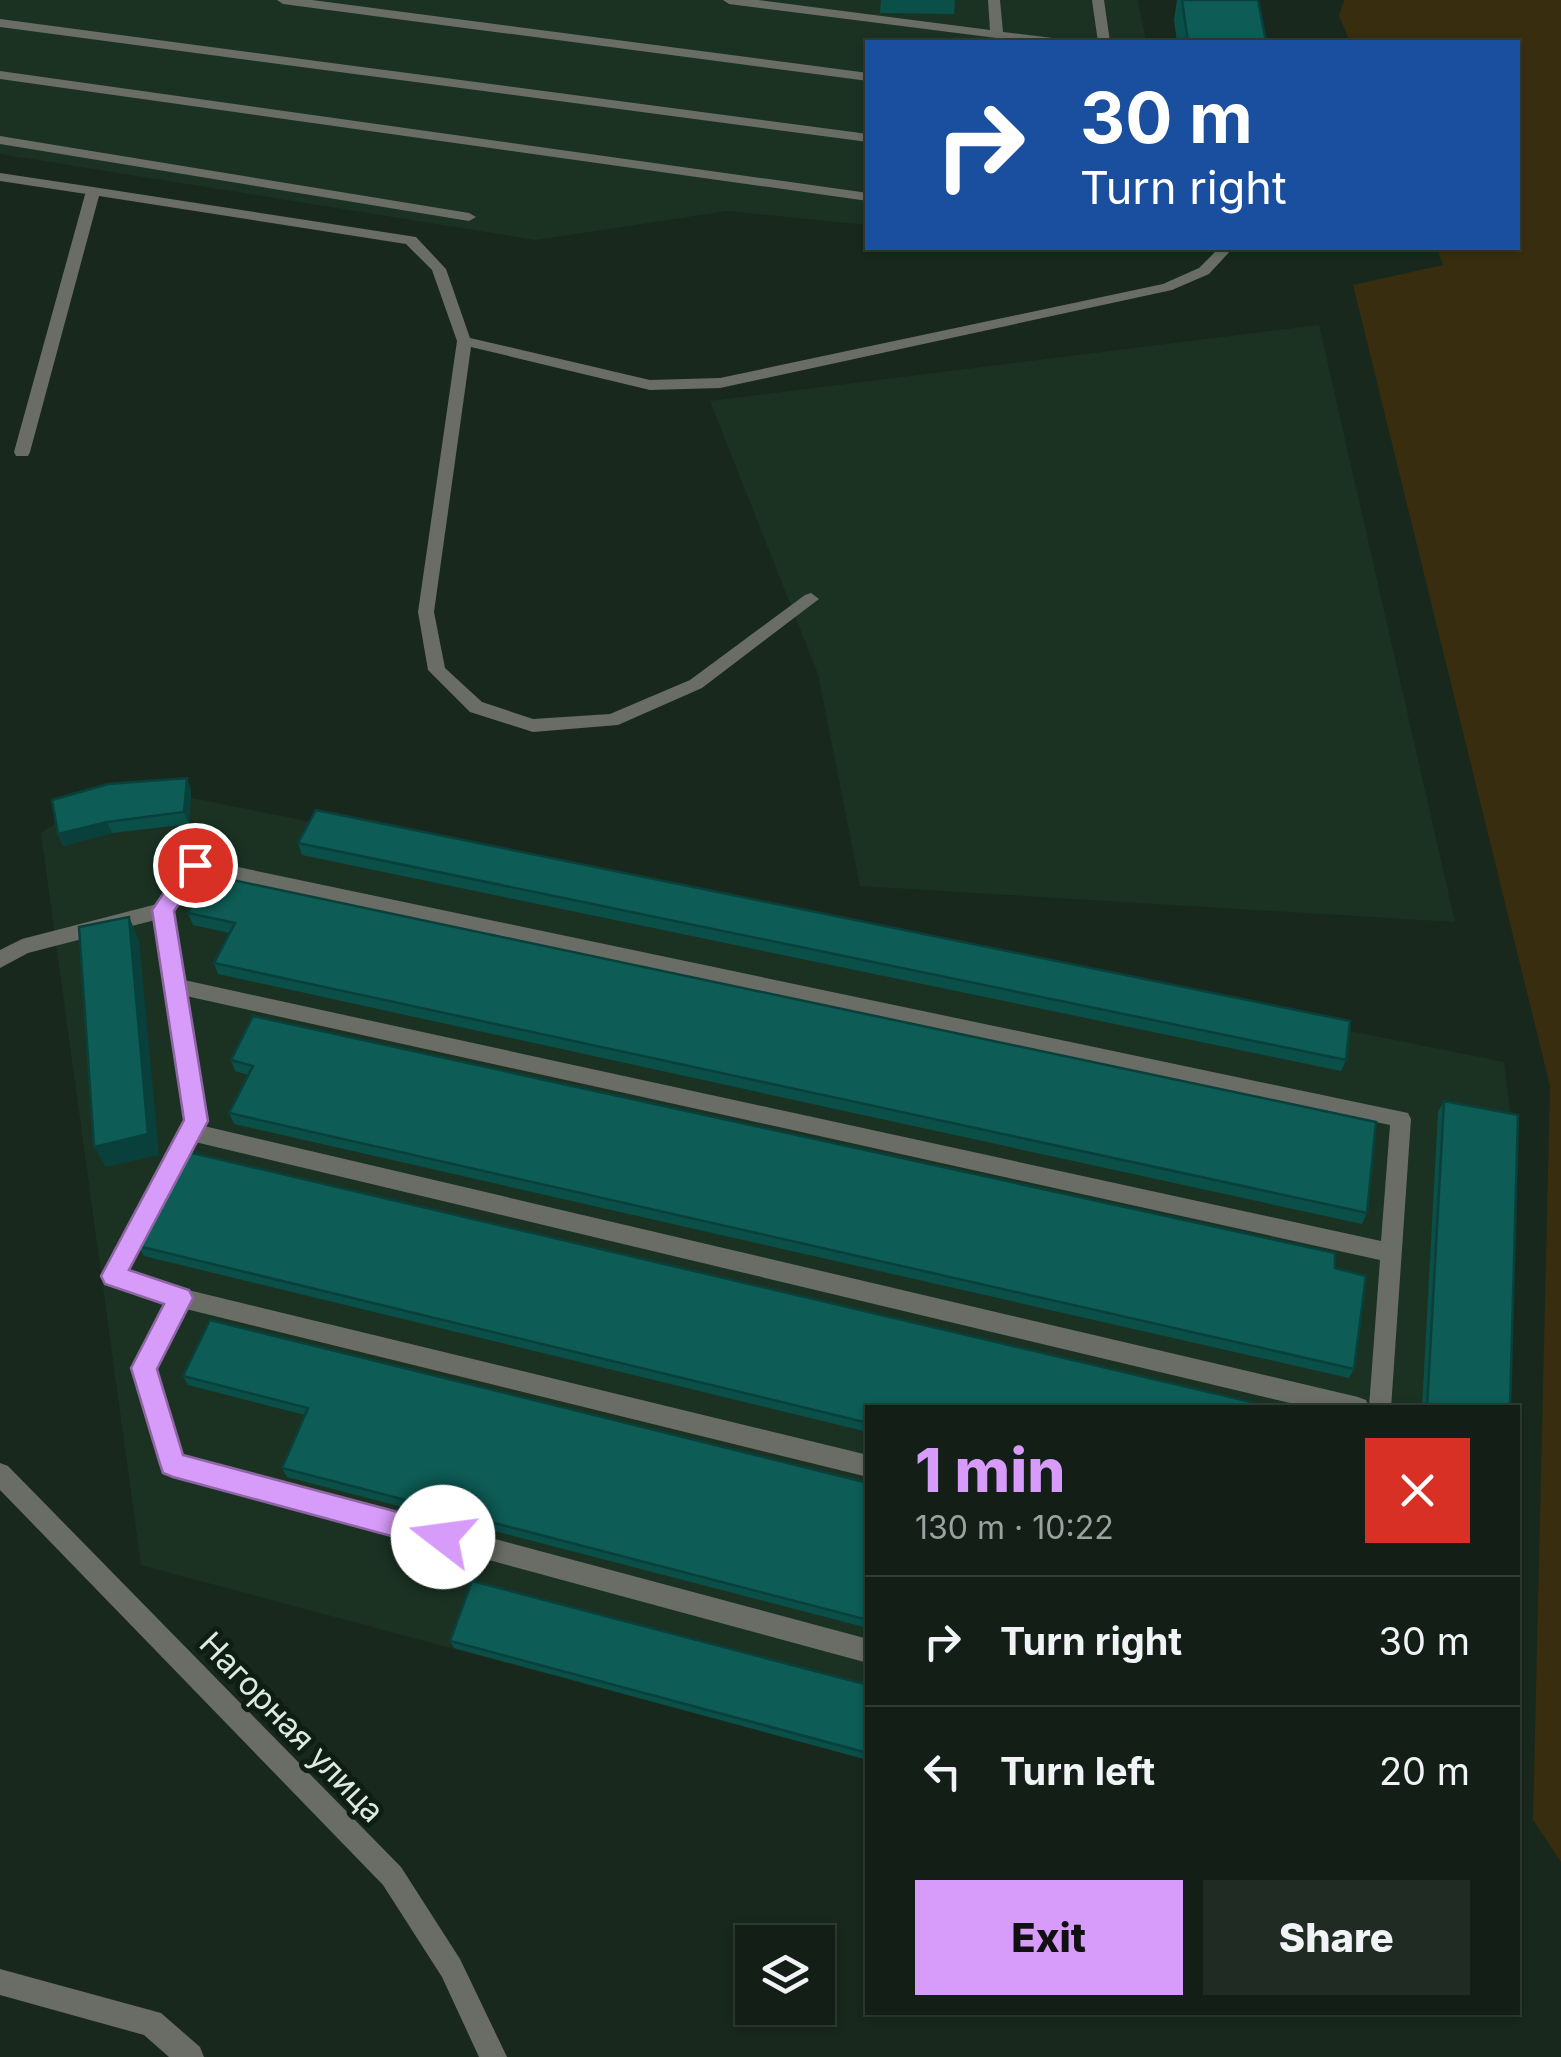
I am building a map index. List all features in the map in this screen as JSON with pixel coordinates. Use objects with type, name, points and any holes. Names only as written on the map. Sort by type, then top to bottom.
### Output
[{"type":"street","points":[[283,0],[865,77]]},
{"type":"street","points":[[729,0],[1036,40]]},
{"type":"street","points":[[878,0],[878,20]]},
{"type":"street","points":[[994,0],[997,35]]},
{"type":"street","points":[[1098,0],[1104,40]]},
{"type":"street","points":[[0,22],[865,138]]},
{"type":"street","points":[[0,75],[865,197]]},
{"type":"street","points":[[0,140],[468,218]]},
{"type":"street","points":[[0,178],[411,240],[439,269],[464,341],[426,612],[436,670],[476,708],[533,726],[612,720],[696,684],[811,599]]},
{"type":"street","points":[[22,452],[93,192]]},
{"type":"street","points":[[464,341],[650,386],[720,383],[1167,287],[1204,271],[1224,250]]},
{"type":"street","points":[[0,960],[22,948],[163,910],[195,865],[1400,1119],[1380,1405]]},
{"type":"street","points":[[163,910],[196,1121],[114,1276],[180,1298],[865,1465]]},
{"type":"street","points":[[175,986],[1391,1253]]},
{"type":"street","points":[[190,1132],[1345,1405]]},
{"type":"street","points":[[180,1298],[144,1368],[173,1464],[865,1650]]},
{"type":"street","name":"Нагорная улица","points":[[0,1474],[392,1876],[451,1968],[493,2057]]},
{"type":"street","points":[[0,1982],[151,2023],[190,2057]]},
{"type":"shaded area","points":[[0,0],[1138,0],[1146,40],[865,40],[865,225],[727,211],[536,240],[0,154]]},
{"type":"shaded area","points":[[1344,0],[1561,0],[1561,1862],[1533,1820],[1550,1086],[1353,285],[1443,265],[1438,250],[1520,250],[1520,40],[1349,40],[1339,16]]},
{"type":"shaded area","points":[[1319,325],[1455,922],[860,886],[818,674],[710,401]]},
{"type":"shaded area","points":[[117,783],[1504,1062],[1512,1126],[1503,1405],[865,1405],[865,1759],[141,1565],[41,833]]},
{"type":"building","points":[[1182,0],[1258,0],[1266,40],[1188,40]]},
{"type":"building","points":[[187,778],[184,812],[107,822],[58,834],[52,800],[108,784]]},
{"type":"building","points":[[316,810],[1350,1021],[1346,1060],[298,843]]},
{"type":"building","points":[[209,875],[1376,1122],[1367,1213],[214,963],[235,923],[188,913]]},
{"type":"building","points":[[129,917],[148,1134],[94,1147],[79,927]]},
{"type":"building","points":[[253,1016],[1335,1253],[1335,1268],[1366,1276],[1354,1369],[229,1113],[253,1066],[231,1060]]},
{"type":"building","points":[[1444,1101],[1518,1115],[1510,1405],[1427,1405]]},
{"type":"building","points":[[188,1152],[1263,1405],[865,1405],[865,1422],[138,1246]]},
{"type":"building","points":[[210,1320],[865,1482],[865,1619],[282,1468],[308,1408],[183,1376]]},
{"type":"building","points":[[472,1581],[865,1684],[865,1752],[450,1641]]},
{"type":"route","points":[[195,865],[163,910],[196,1121],[114,1276],[180,1298],[144,1368],[173,1464],[443,1537]]}]
